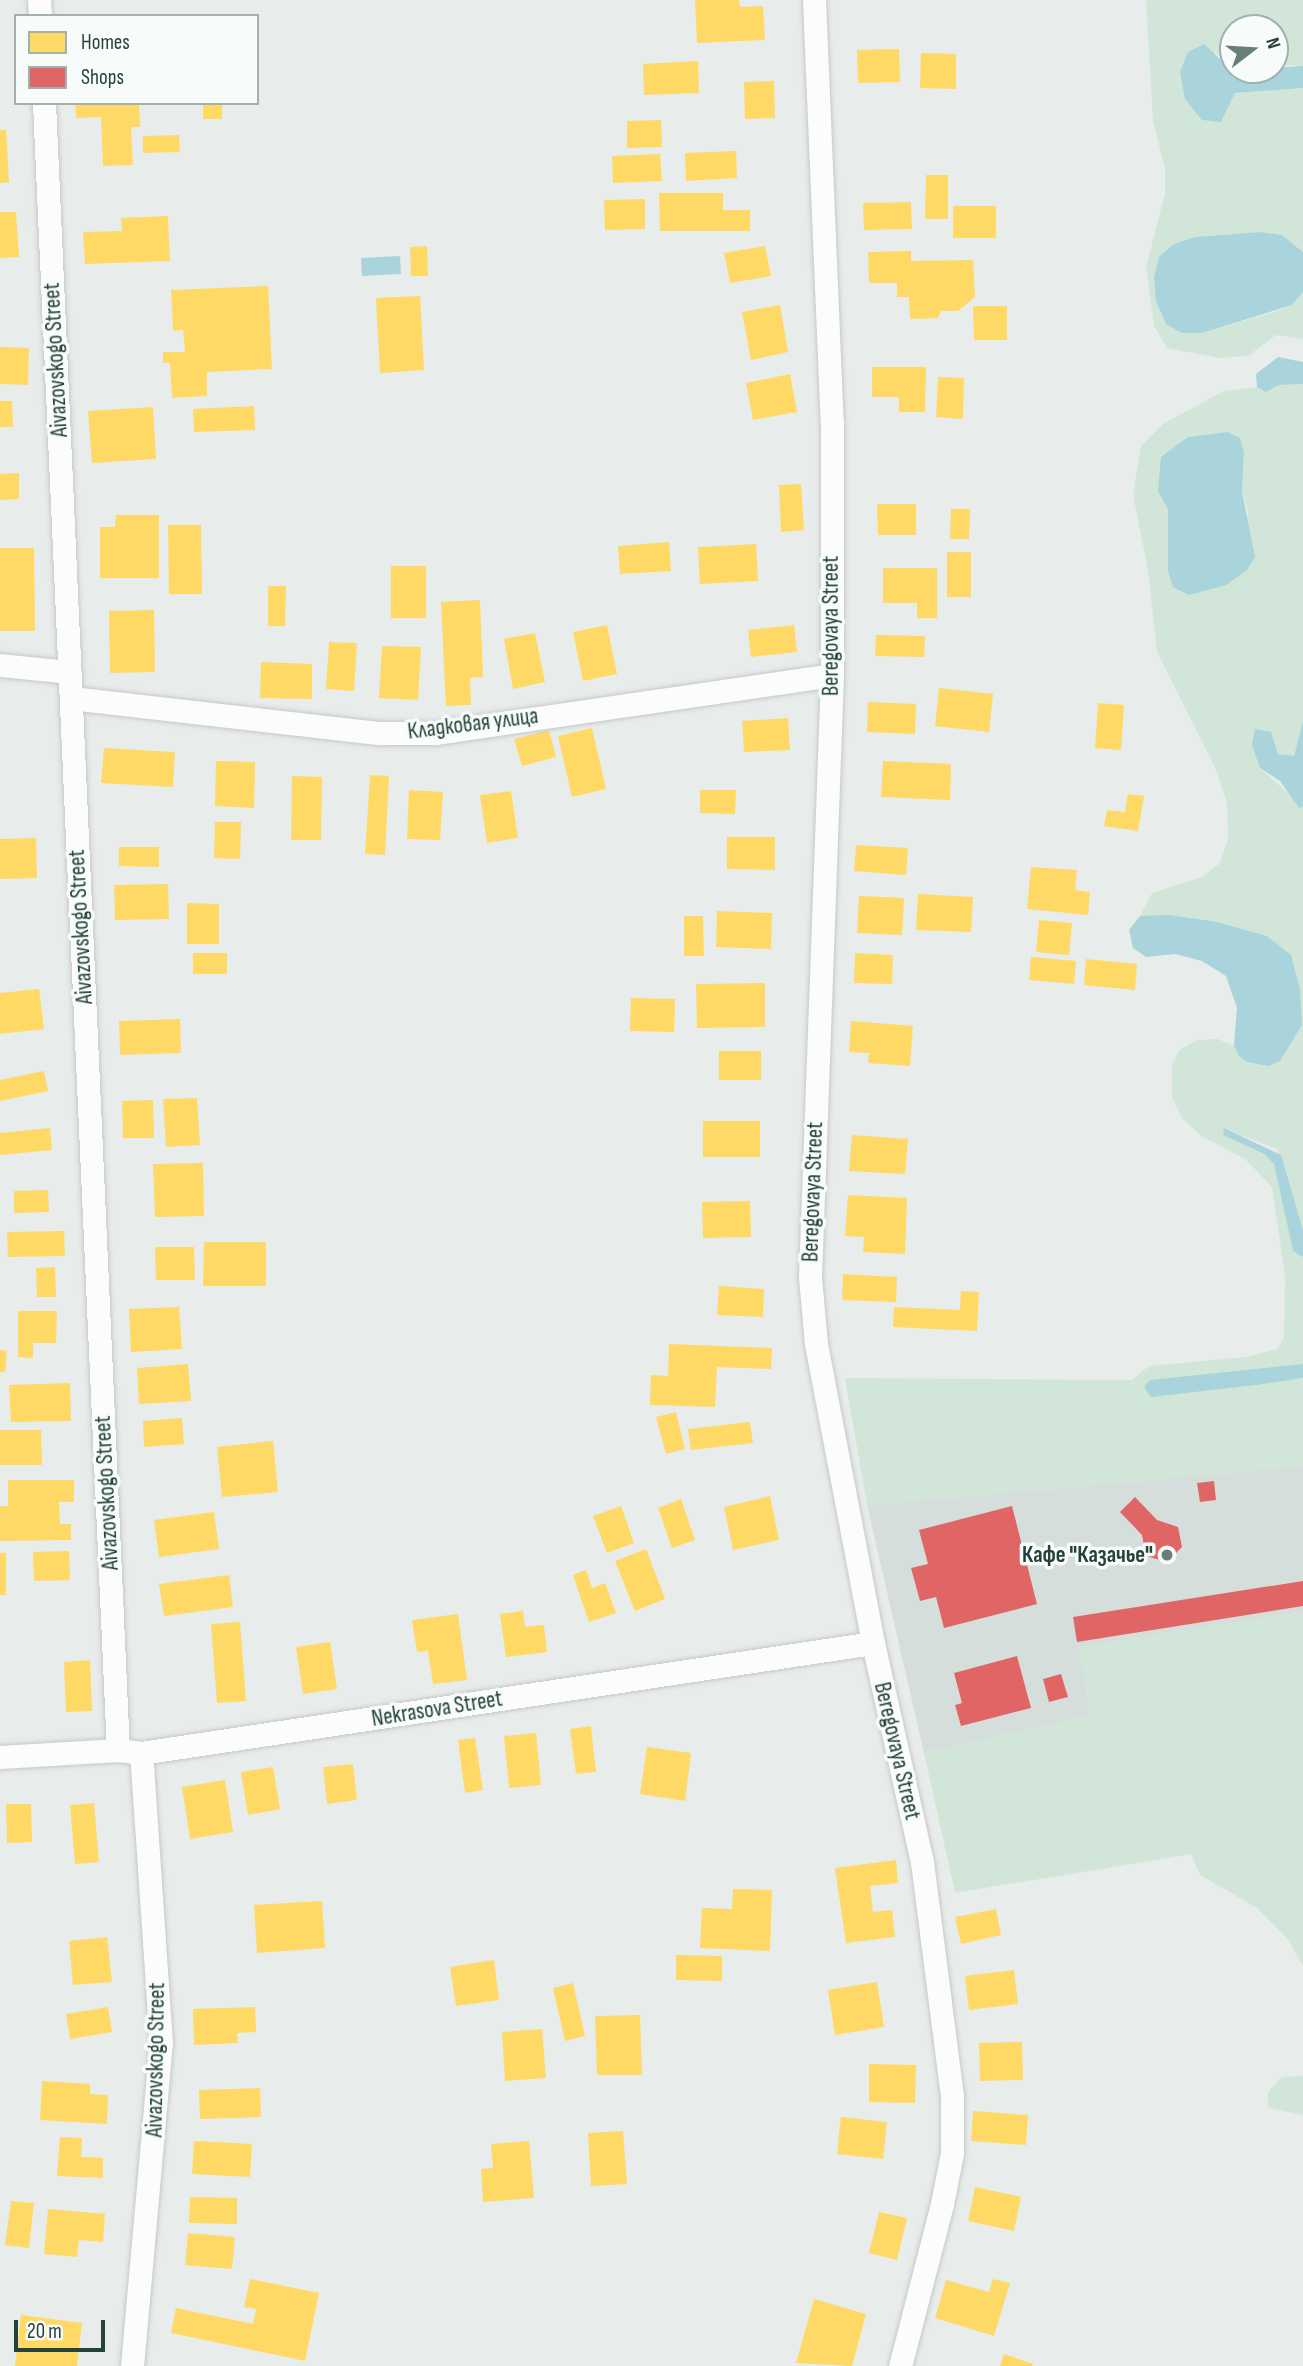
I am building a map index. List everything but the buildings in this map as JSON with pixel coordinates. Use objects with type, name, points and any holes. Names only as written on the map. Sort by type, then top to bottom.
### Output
[{"type":"street","name":"Beregovaya Street","points":[[814,0],[832,422],[832,675],[810,1277],[816,1344],[873,1643],[922,1862],[952,2095],[951,2152],[945,2191],[900,2366]]},
{"type":"street","name":"Aivazovskogo Street","points":[[44,105],[71,698],[130,1751],[161,2044],[159,2099],[132,2366]]},
{"type":"street","points":[[0,665],[70,672]]},
{"type":"street","name":"Кладковая улица","points":[[71,698],[380,733],[435,733],[832,675]]},
{"type":"street","name":"Nekrasova Street","points":[[0,1757],[130,1751],[873,1643]]},
{"type":"shaded area","points":[[1303,1466],[1303,1612],[1080,1647],[1091,1716],[924,1753],[867,1505]]},
{"type":"green space","points":[[1146,0],[1303,0],[1303,66],[1289,66],[1289,14],[1219,14],[1219,56],[1215,50],[1221,122],[1234,93],[1303,88],[1303,252],[1282,235],[1260,232],[1195,237],[1156,301],[1166,323],[1182,333],[1202,333],[1292,305],[1303,292],[1303,339],[1276,335],[1248,356],[1219,358],[1167,348],[1154,326],[1146,267],[1165,194],[1165,169],[1153,121]]},
{"type":"green space","points":[[1303,384],[1303,721],[1294,756],[1278,754],[1260,768],[1303,807],[1303,1230],[1277,1149],[1224,1129],[1223,1135],[1264,1154],[1274,1164],[1293,1250],[1303,1257],[1303,1364],[1214,1376],[1167,1395],[1303,1378],[1303,1466],[867,1505],[845,1378],[1132,1380],[1149,1366],[1246,1357],[1277,1349],[1284,1338],[1285,1276],[1272,1187],[1245,1159],[1201,1136],[1182,1118],[1172,1097],[1172,1066],[1179,1050],[1197,1040],[1218,1039],[1234,1046],[1238,1056],[1267,936],[1217,922],[1140,916],[1152,893],[1202,877],[1219,864],[1228,840],[1227,802],[1214,765],[1157,652],[1148,571],[1133,495],[1141,446],[1163,424],[1224,391],[1257,387],[1266,392],[1279,385]],"holes":[[[1208,436],[1244,452],[1242,491],[1249,515],[1168,571],[1168,509],[1188,437]]]},
{"type":"green space","points":[[1303,1612],[1303,1966],[1287,1938],[1257,1908],[1200,1875],[1191,1854],[955,1893],[924,1753],[1091,1716],[1079,1647]]},
{"type":"green space","points":[[1303,2076],[1303,2115],[1268,2108],[1268,2092],[1282,2077]]},
{"type":"water","points":[[1204,44],[1219,58],[1219,84],[1289,84],[1289,67],[1303,66],[1303,88],[1235,93],[1221,122],[1202,120],[1185,99],[1180,72],[1188,52]]},
{"type":"water","points":[[1260,232],[1282,235],[1303,252],[1303,292],[1292,305],[1202,333],[1182,333],[1166,324],[1156,301],[1154,277],[1159,257],[1174,244],[1195,237]]},
{"type":"water","points":[[400,256],[401,274],[362,276],[361,258]]},
{"type":"water","points":[[1278,357],[1303,362],[1303,384],[1279,385],[1266,392],[1257,387],[1256,374]]},
{"type":"water","points":[[1228,432],[1240,438],[1244,452],[1242,491],[1255,557],[1247,570],[1226,585],[1189,595],[1173,587],[1168,571],[1168,509],[1158,491],[1161,457],[1188,437]]},
{"type":"water","points":[[1303,721],[1303,807],[1299,808],[1280,781],[1260,768],[1252,745],[1255,729],[1271,732],[1278,754],[1294,756]]},
{"type":"water","points":[[1170,915],[1217,922],[1267,936],[1291,955],[1300,989],[1302,1025],[1280,1061],[1269,1066],[1247,1062],[1238,1055],[1234,1046],[1237,1008],[1226,976],[1202,961],[1175,954],[1146,957],[1133,948],[1129,930],[1140,916]]},
{"type":"water","points":[[1224,1128],[1281,1155],[1303,1230],[1303,1257],[1293,1251],[1274,1164],[1264,1154],[1223,1135]]},
{"type":"water","points":[[1303,1364],[1303,1378],[1256,1385],[1151,1397],[1144,1387],[1150,1380]]},
{"type":"place","name":"Кафе \"Казачье\"","points":[[1167,1555]]}]
